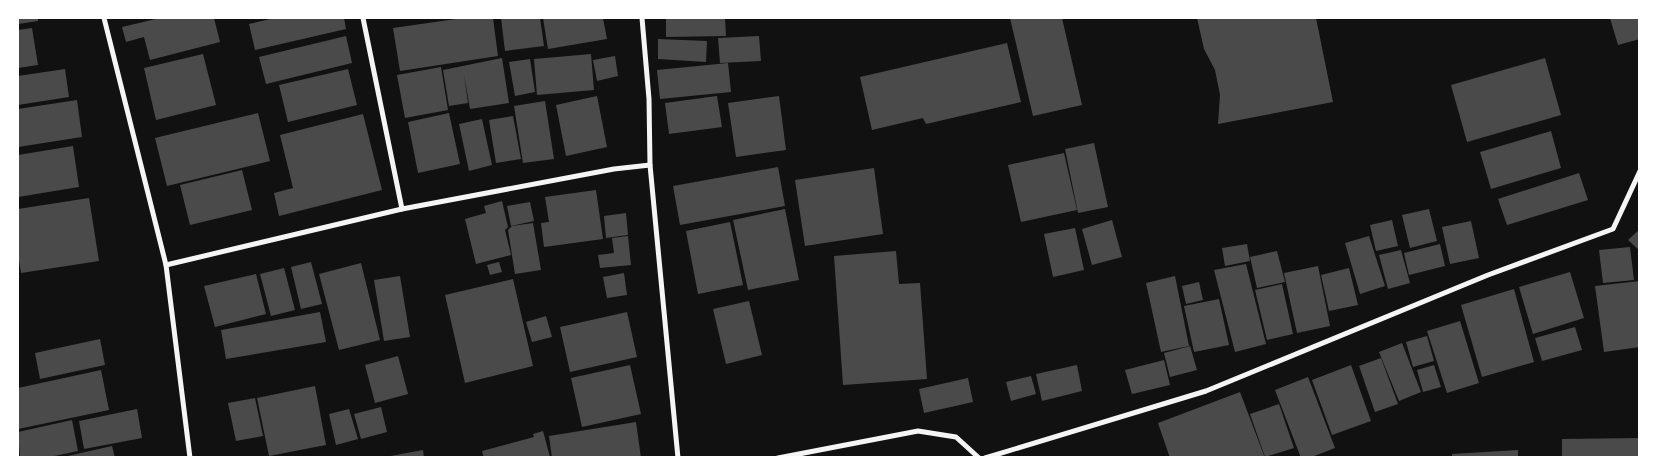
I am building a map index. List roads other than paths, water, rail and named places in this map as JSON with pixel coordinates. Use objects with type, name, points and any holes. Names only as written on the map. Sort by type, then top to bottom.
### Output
[{"type":"street","points":[[104,18],[166,265],[190,458]]},
{"type":"street","points":[[363,18],[402,209]]},
{"type":"street","points":[[642,18],[649,99],[650,165],[678,458]]},
{"type":"street","points":[[166,265],[402,209],[614,169],[650,165]]},
{"type":"street","points":[[985,458],[1206,391],[1488,275],[1613,229],[1640,172]]},
{"type":"street","points":[[778,458],[918,431],[956,437],[979,458]]}]
